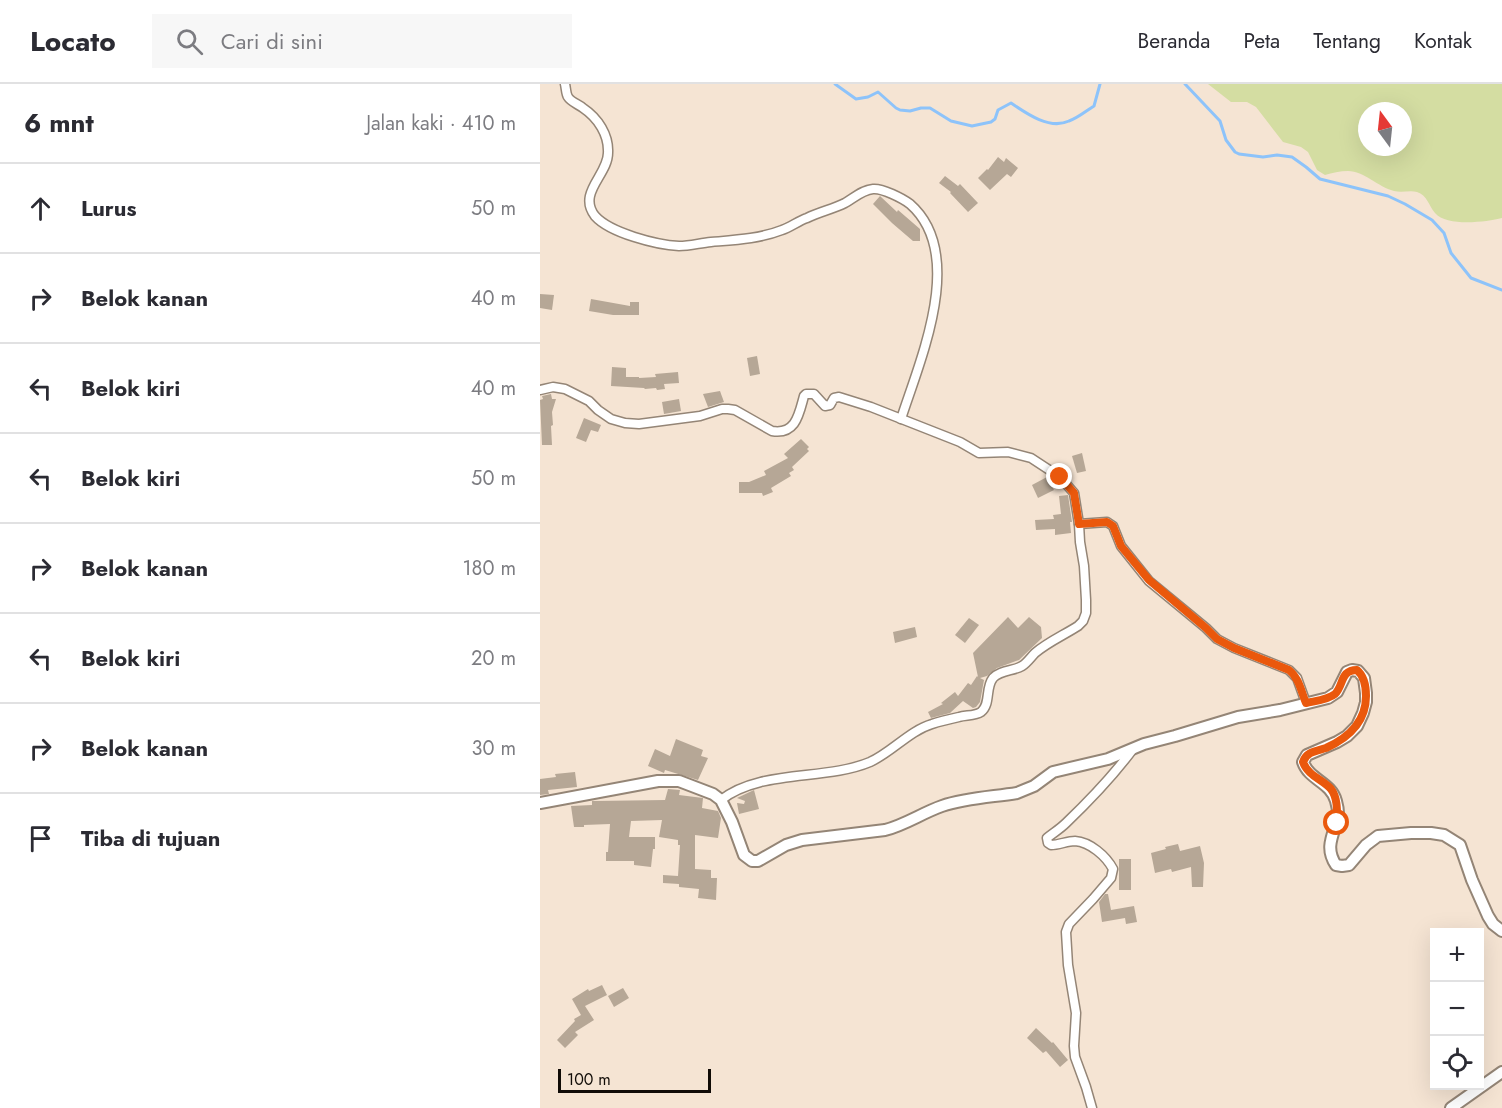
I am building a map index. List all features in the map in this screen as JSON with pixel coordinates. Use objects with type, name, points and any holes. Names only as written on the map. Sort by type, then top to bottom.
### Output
[{"type":"street","points":[[565,84],[569,98],[594,117],[607,140],[609,154],[606,166],[591,191],[590,202],[591,209],[596,216],[610,228],[652,243],[681,246],[744,240],[782,230],[844,203],[868,189],[877,188],[904,199],[916,210],[926,225],[936,254],[938,273],[930,331],[901,419]]},
{"type":"street","points":[[540,390],[553,387],[565,389],[589,400],[598,411],[611,419],[625,423],[639,424],[700,416],[728,409],[735,410],[772,431],[790,429],[799,417],[804,396],[809,393],[814,394],[825,406],[830,405],[834,398],[839,397],[960,442],[979,453],[1008,452],[1032,458],[1060,477],[1071,488],[1076,498],[1086,600],[1086,613],[1083,621],[1036,652],[1021,667],[996,676],[990,684],[986,705],[980,713],[930,724],[882,756],[867,763],[835,771],[760,783],[739,789],[721,800]]},
{"type":"street","points":[[1079,524],[1107,522],[1113,526],[1121,546],[1149,580],[1224,643],[1289,670],[1297,678],[1306,703]]},
{"type":"street","points":[[540,803],[668,780],[679,781],[713,794],[721,800],[744,855],[752,861],[758,861],[786,845],[802,840],[885,830],[903,825],[940,806],[961,800],[1017,793],[1026,790],[1053,772],[1108,759],[1144,744],[1238,717],[1280,710],[1332,696],[1337,692],[1346,674],[1357,670],[1361,674],[1366,702],[1357,726],[1337,742],[1307,754],[1303,762],[1308,771],[1334,795],[1337,823],[1330,843],[1333,861],[1336,865],[1349,865],[1366,844],[1378,836],[1411,833],[1444,835],[1460,845],[1488,916],[1493,924],[1502,931]]},
{"type":"street","points":[[1092,1108],[1075,1057],[1076,1013],[1068,965],[1066,932],[1069,924],[1111,878],[1113,869],[1098,852],[1084,844],[1073,841],[1051,845],[1047,838],[1094,796],[1133,748]]},
{"type":"street","points":[[1450,1108],[1502,1072]]},
{"type":"green space","points":[[1208,84],[1502,84],[1502,218],[1477,222],[1448,220],[1435,213],[1420,193],[1394,191],[1354,172],[1342,171],[1325,175],[1317,170],[1308,152],[1301,147],[1283,142],[1256,107],[1247,102],[1231,102]]},
{"type":"building","points":[[998,157],[1004,162],[1006,158],[1018,168],[1011,177],[1007,174],[990,190],[978,178]]},
{"type":"building","points":[[945,176],[958,186],[960,184],[978,203],[968,212],[951,192],[939,183]]},
{"type":"building","points":[[880,196],[920,229],[920,241],[913,241],[873,204]]},
{"type":"building","points":[[540,294],[554,295],[552,310],[540,308]]},
{"type":"building","points":[[591,299],[630,306],[630,302],[639,302],[639,315],[613,315],[589,311]]},
{"type":"building","points":[[757,356],[760,374],[750,376],[747,358]]},
{"type":"building","points":[[612,367],[626,368],[626,377],[639,378],[678,372],[679,383],[664,384],[665,389],[657,390],[656,388],[611,386]]},
{"type":"building","points":[[720,391],[724,402],[708,407],[703,394]]},
{"type":"building","points":[[551,394],[552,399],[556,399],[552,412],[552,445],[542,445],[540,400],[543,399],[542,396]]},
{"type":"building","points":[[679,399],[681,411],[664,414],[662,402]]},
{"type":"building","points":[[584,418],[601,425],[598,432],[591,430],[586,442],[576,438]]},
{"type":"building","points":[[801,439],[809,447],[807,449],[809,451],[792,467],[794,470],[789,473],[791,476],[771,488],[773,492],[763,496],[762,493],[739,493],[739,482],[749,482],[766,475],[764,471],[788,458],[784,454]]},
{"type":"building","points":[[1082,453],[1086,471],[1077,473],[1072,456]]},
{"type":"building","points":[[1047,477],[1054,490],[1038,498],[1032,485]]},
{"type":"building","points":[[1068,495],[1072,522],[1070,522],[1071,533],[1055,535],[1055,529],[1036,530],[1035,520],[1054,519],[1053,515],[1061,514],[1059,496]]},
{"type":"building","points":[[1008,617],[1018,628],[1029,617],[1041,627],[1042,638],[1019,660],[997,668],[987,676],[980,678],[984,680],[980,702],[976,707],[973,708],[963,701],[950,713],[931,718],[928,712],[943,704],[941,703],[955,692],[958,696],[968,683],[971,685],[978,677],[973,653]]},
{"type":"building","points":[[969,618],[979,625],[965,643],[955,635]]},
{"type":"building","points":[[915,627],[917,637],[895,643],[893,632]]},
{"type":"building","points":[[676,739],[703,750],[701,756],[708,758],[698,780],[665,770],[664,773],[648,766],[655,749],[670,756]]},
{"type":"building","points":[[575,772],[577,787],[548,790],[549,794],[540,795],[540,779],[556,777],[555,774]]},
{"type":"building","points":[[668,789],[680,790],[679,795],[703,798],[702,808],[718,811],[721,818],[718,838],[695,835],[695,869],[711,870],[711,878],[717,878],[716,900],[698,898],[699,889],[663,883],[663,875],[678,876],[680,845],[678,845],[678,840],[659,837],[662,820],[631,821],[629,837],[655,837],[651,867],[634,865],[634,861],[606,861],[610,824],[574,827],[571,806],[592,805],[592,801],[665,800]]},
{"type":"building","points":[[754,790],[759,809],[739,814],[737,803],[744,804],[745,801],[737,798]]},
{"type":"building","points":[[1178,844],[1180,851],[1200,846],[1204,863],[1203,887],[1192,887],[1191,867],[1172,872],[1171,869],[1155,873],[1151,853]]},
{"type":"building","points":[[1119,859],[1131,859],[1131,890],[1119,890]]},
{"type":"building","points":[[1105,894],[1108,894],[1111,910],[1134,906],[1137,922],[1126,924],[1125,918],[1102,922],[1099,902]]},
{"type":"building","points":[[602,985],[607,995],[585,1006],[594,1020],[575,1032],[578,1035],[565,1048],[557,1040],[575,1021],[574,1019],[581,1015],[572,999],[588,989],[589,991]]},
{"type":"building","points":[[623,988],[629,998],[614,1007],[608,996]]},
{"type":"building","points":[[1036,1028],[1053,1042],[1068,1060],[1060,1067],[1046,1051],[1043,1053],[1027,1038]]},
{"type":"waterway","points":[[835,84],[856,99],[878,92],[900,110],[930,108],[951,121],[972,126],[991,122],[995,119],[998,110],[1011,103],[1039,120],[1054,124],[1069,121],[1094,106],[1100,84]]},
{"type":"waterway","points":[[1185,84],[1220,121],[1226,140],[1235,152],[1263,157],[1277,155],[1292,157],[1320,179],[1388,196],[1405,204],[1432,220],[1444,233],[1451,253],[1471,278],[1502,290]]},
{"type":"route","points":[[1060,477],[1074,493],[1079,524],[1107,522],[1113,526],[1121,546],[1149,580],[1217,639],[1289,670],[1297,678],[1306,703],[1332,696],[1350,671],[1357,670],[1361,674],[1364,678],[1366,702],[1357,726],[1337,742],[1307,754],[1303,762],[1308,771],[1332,791],[1336,802],[1337,823]]}]
